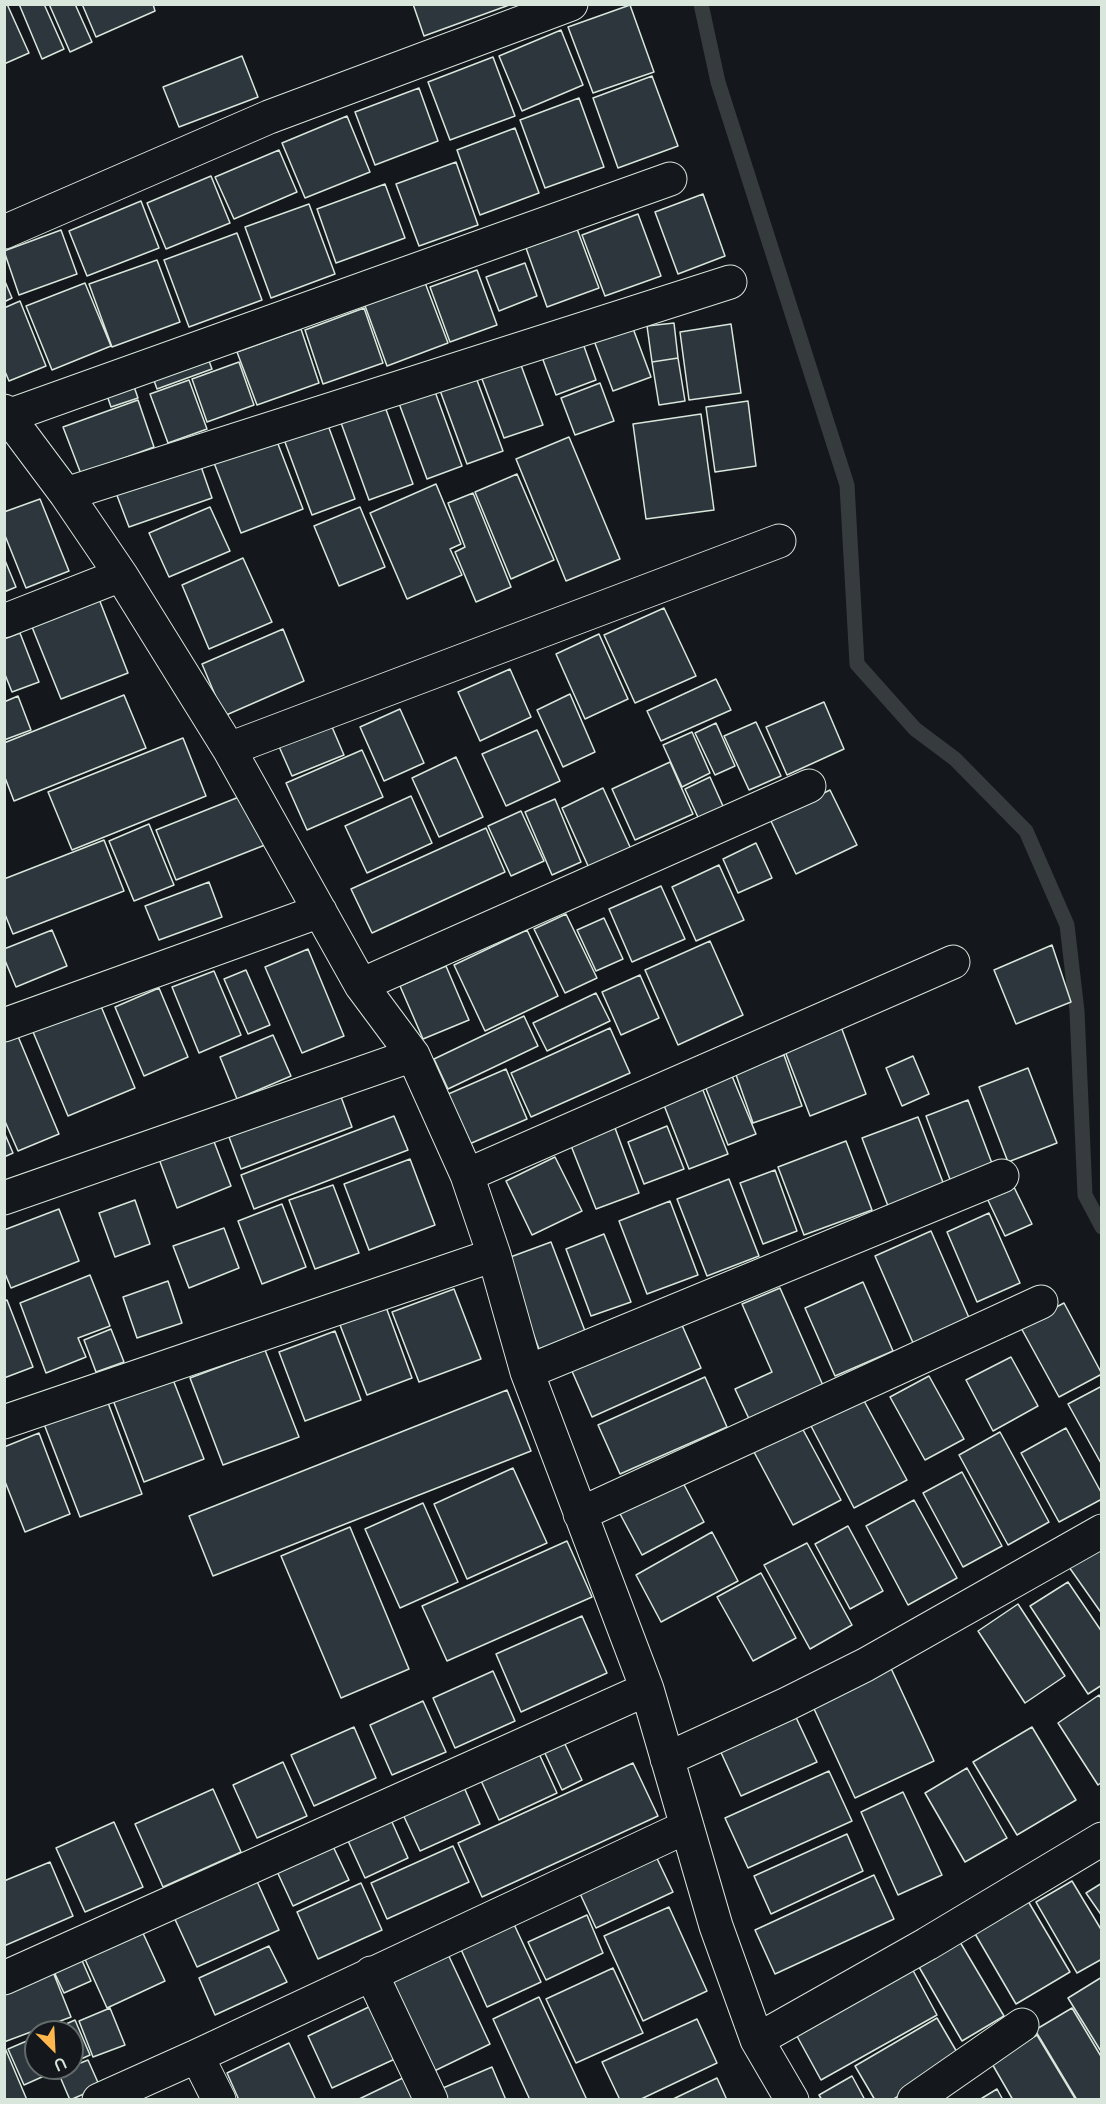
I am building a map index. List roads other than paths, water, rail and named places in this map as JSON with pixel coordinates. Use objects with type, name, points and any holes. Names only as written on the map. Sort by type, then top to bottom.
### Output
[{"type":"street","points":[[4,232],[269,117],[571,4]]},
{"type":"street","points":[[670,179],[6,413],[66,494],[121,575],[229,749],[361,985],[413,1056],[467,1175],[494,1255],[527,1372],[646,1689],[716,1926],[757,2040],[792,2100]]},
{"type":"street","points":[[66,494],[730,282]]},
{"type":"street","points":[[229,749],[779,541]]},
{"type":"street","points":[[4,621],[121,575]]},
{"type":"street","points":[[361,985],[809,786]]},
{"type":"street","points":[[4,1025],[320,911]]},
{"type":"street","points":[[467,1175],[953,962]]},
{"type":"street","points":[[4,1198],[413,1056]]},
{"type":"street","points":[[527,1372],[1002,1176]]},
{"type":"street","points":[[4,1422],[494,1255]]},
{"type":"street","points":[[580,1514],[1041,1302]]},
{"type":"street","points":[[667,1759],[865,1665],[1101,1531]]},
{"type":"street","points":[[4,1978],[646,1689]]},
{"type":"street","points":[[99,2100],[686,1827]]},
{"type":"street","points":[[757,2040],[927,1944],[1101,1839]]},
{"type":"street","points":[[371,1973],[431,2100]]},
{"type":"street","points":[[914,2100],[1022,2025]]},
{"type":"street","points":[[197,2056],[219,2100]]},
{"type":"waterway","points":[[701,4],[718,82],[847,485],[857,664],[915,729],[955,759],[1026,831],[1067,925],[1077,1011],[1085,1195],[1102,1227]]}]
